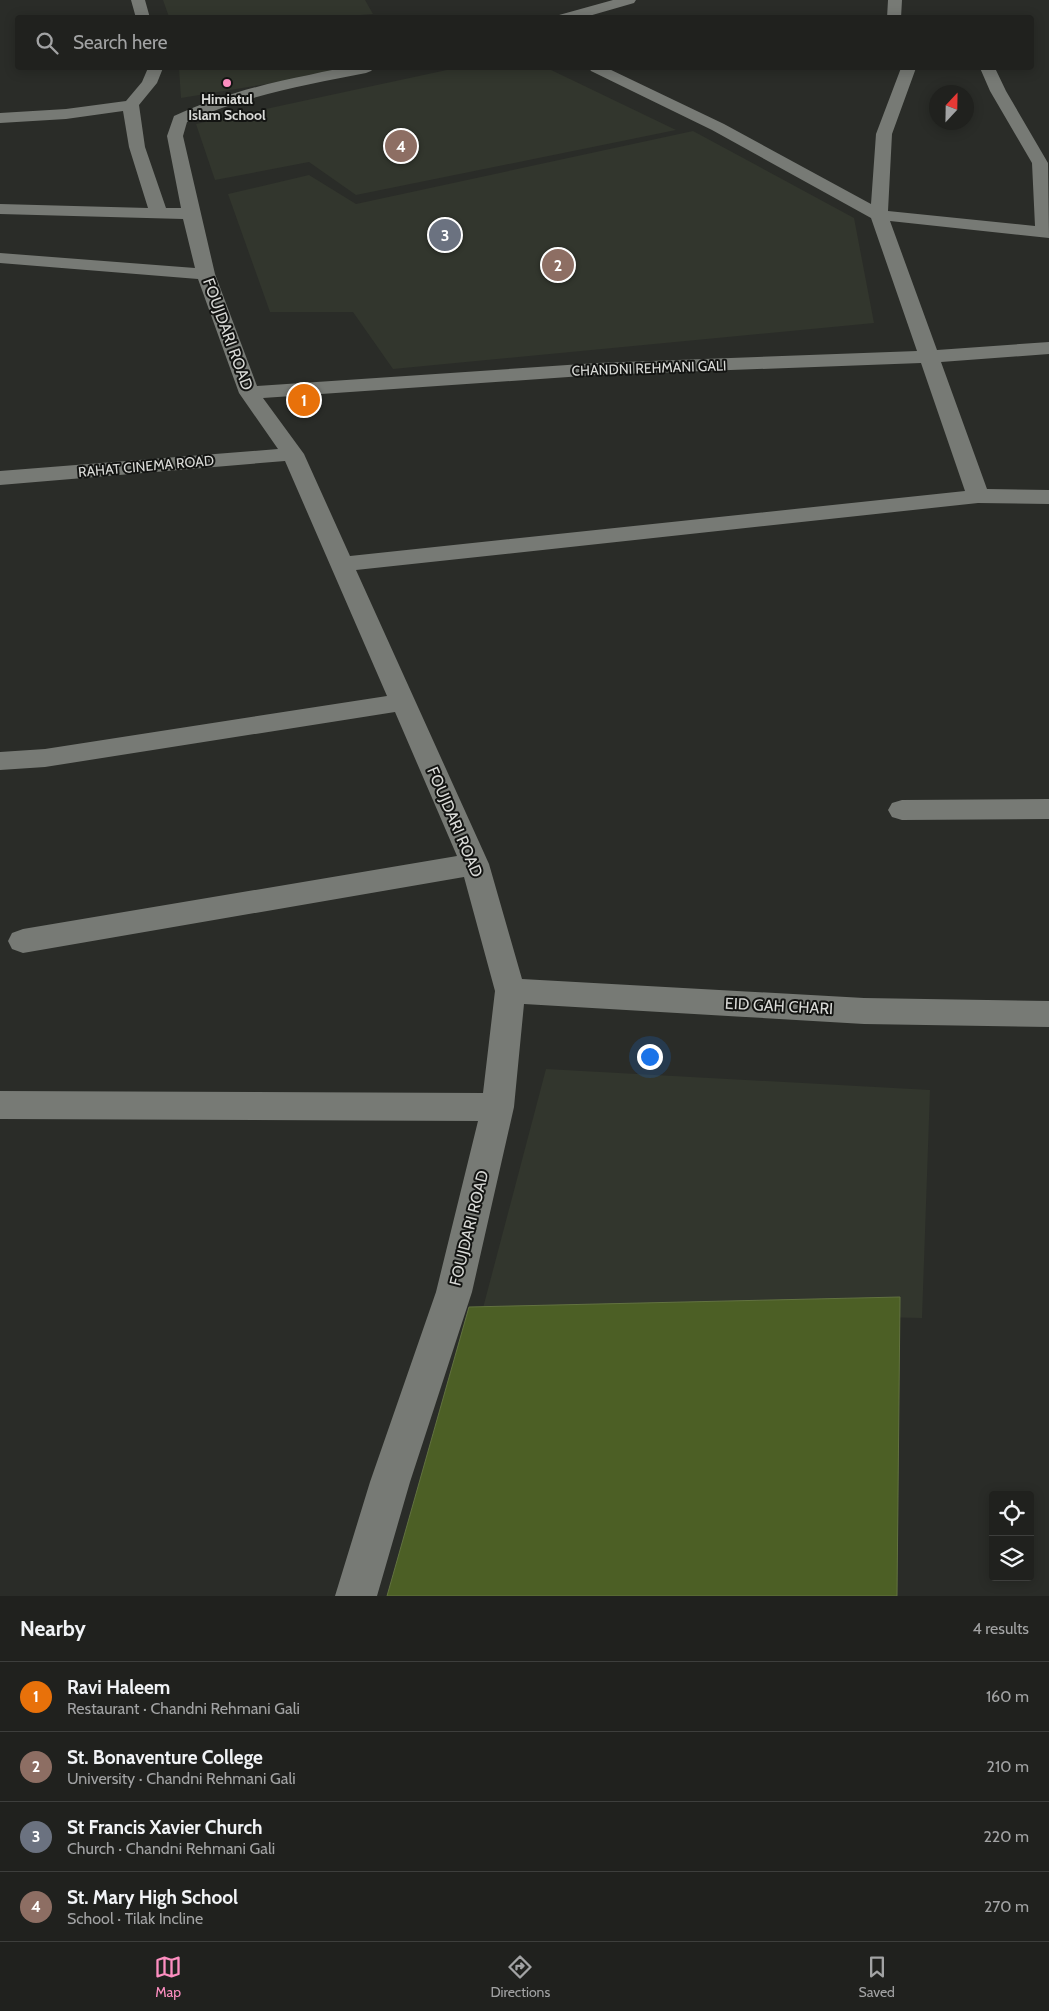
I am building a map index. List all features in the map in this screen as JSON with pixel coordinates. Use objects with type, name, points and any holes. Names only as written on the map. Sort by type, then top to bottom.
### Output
[{"type":"street","points":[[138,0],[141,15]]},
{"type":"street","points":[[571,15],[599,3],[629,0]]},
{"type":"street","points":[[894,15],[895,0]]},
{"type":"street","points":[[154,70],[149,83],[131,105],[132,122],[142,170],[159,214]]},
{"type":"street","name":"FOUJDARI ROAD","points":[[356,1596],[390,1482],[454,1292],[498,1107],[510,992],[475,864],[343,564],[292,454],[249,393],[206,274],[175,136],[180,119],[234,96],[357,70]]},
{"type":"street","points":[[600,70],[718,127],[879,215],[1046,233],[1040,163],[998,91],[989,70]]},
{"type":"street","points":[[908,70],[884,134],[879,215],[978,496]]},
{"type":"street","points":[[0,118],[66,114],[131,105]]},
{"type":"street","points":[[0,209],[191,214]]},
{"type":"street","points":[[0,258],[206,274]]},
{"type":"street","name":"CHANDNI REHMANI GALI","points":[[249,393],[597,369],[928,357],[1049,348]]},
{"type":"street","name":"RAHAT CINEMA ROAD","points":[[0,478],[292,454]]},
{"type":"street","points":[[343,564],[978,496],[1049,496]]},
{"type":"street","points":[[0,761],[45,758],[403,702]]},
{"type":"street","points":[[902,810],[1049,810]]},
{"type":"street","points":[[23,941],[475,864]]},
{"type":"street","name":"EID GAH CHARI","points":[[510,992],[864,1011],[1049,1014]]},
{"type":"street","points":[[0,1105],[498,1107]]},
{"type":"shaded area","points":[[163,0],[365,0],[373,14],[361,15],[168,15]]},
{"type":"shaded area","name":"Himiatul Islam School","points":[[179,70],[353,70],[181,98]]},
{"type":"shaded area","points":[[447,70],[551,70],[676,130],[356,195],[309,162],[215,180],[196,124]]},
{"type":"shaded area","points":[[693,131],[854,218],[874,323],[393,369],[353,312],[270,312],[228,194],[309,175],[356,204]]},
{"type":"shaded area","points":[[546,1069],[930,1090],[922,1318],[483,1308]]},
{"type":"building","points":[[900,1297],[897,1596],[387,1596],[469,1307]]},
{"type":"place","name":"Himiatul Islam School","points":[[227,83]]},
{"type":"place","name":"St. Mary High School","points":[[401,146]]},
{"type":"place","name":"St Francis Xavier Church","points":[[445,235]]},
{"type":"place","name":"St. Bonaventure College","points":[[558,265]]},
{"type":"place","name":"Ravi Haleem","points":[[304,400]]}]
